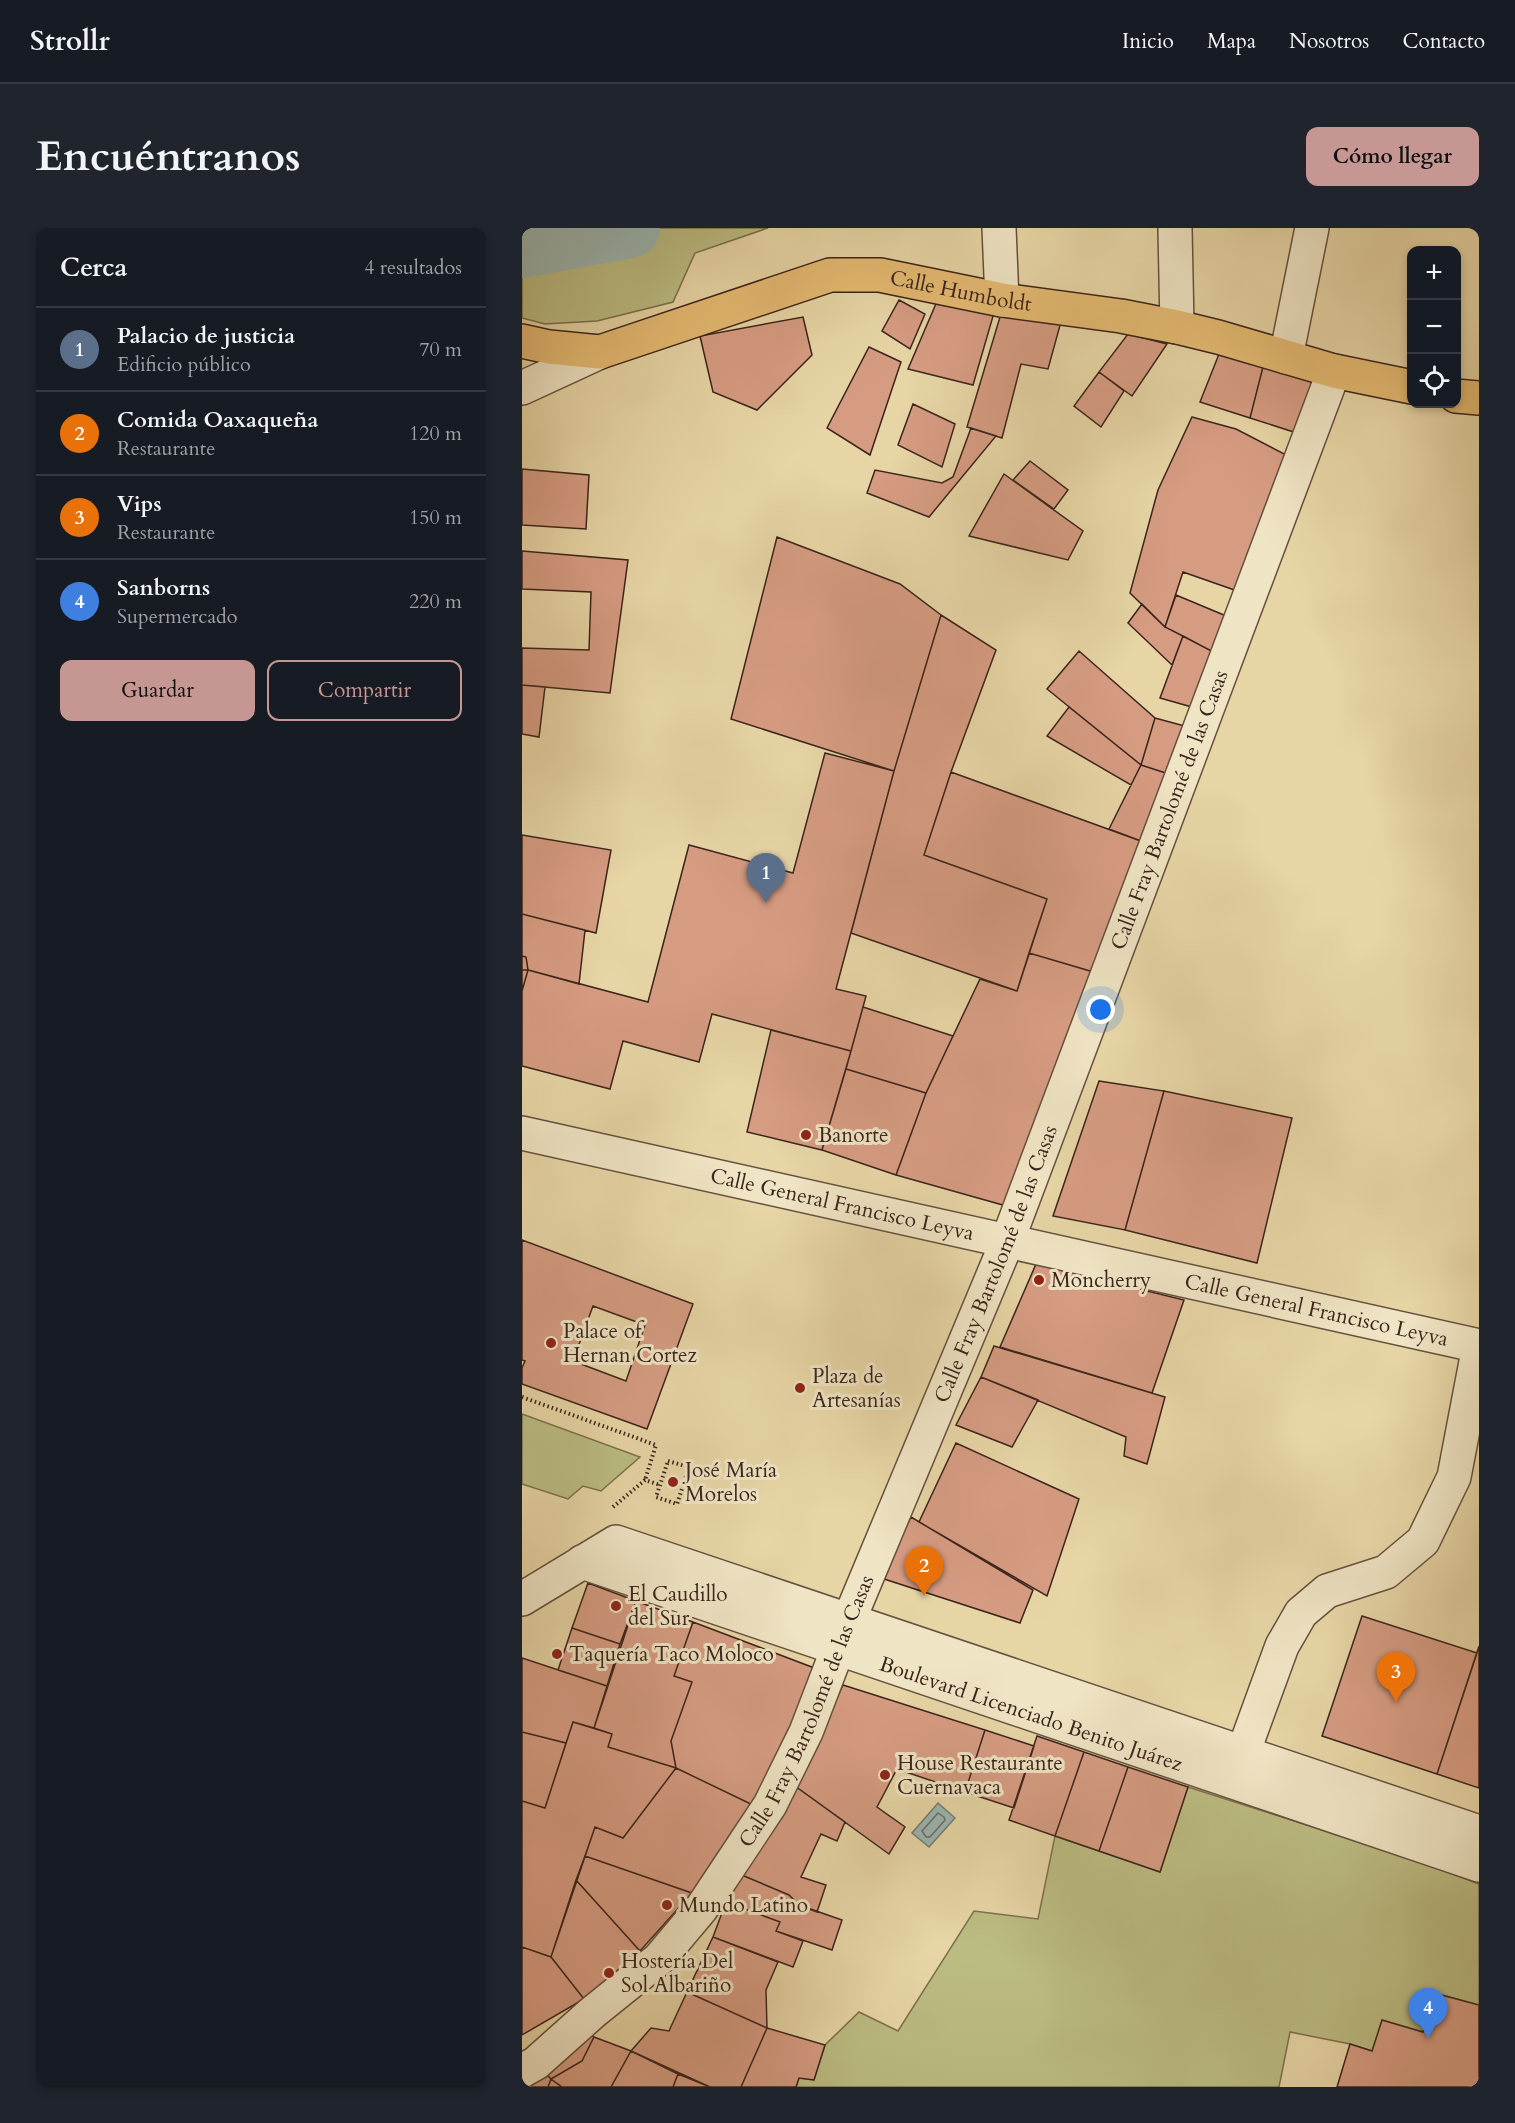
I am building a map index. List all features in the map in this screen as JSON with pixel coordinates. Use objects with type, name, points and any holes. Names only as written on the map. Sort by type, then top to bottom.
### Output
[{"type":"main road","name":"Calle Humboldt","points":[[600,352],[830,275],[880,275],[1002,300],[1121,316],[1177,327],[1334,371],[1407,386]]},
{"type":"main road","points":[[522,341],[549,347],[600,352]]},
{"type":"main road","points":[[1461,396],[1479,398]]},
{"type":"street","points":[[999,228],[1002,300]]},
{"type":"street","points":[[1175,228],[1177,327]]},
{"type":"street","points":[[1286,357],[1312,228]]},
{"type":"street","name":"Calle Humboldt","points":[[522,388],[600,352]]},
{"type":"street","name":"Calle Fray Bartolomé de las Casas","points":[[522,2071],[536,2062],[659,1959],[700,1909],[770,1805],[806,1731],[1007,1242],[1334,371]]},
{"type":"street","name":"Calle General Francisco Leyva","points":[[522,1133],[1479,1346]]},
{"type":"street","points":[[1242,1753],[1282,1647],[1301,1613],[1327,1591],[1386,1572],[1423,1541],[1455,1477],[1479,1346]]},
{"type":"street","name":"Boulevard Licenciado Benito Juárez","points":[[582,1562],[616,1542],[844,1634],[1479,1865]]},
{"type":"street","points":[[522,1599],[582,1562]]},
{"type":"street","name":"Boulevard Licenciado Benito Juárez","points":[[582,1562],[844,1634],[1242,1753],[1479,1832]]},
{"type":"path","points":[[522,1397],[656,1445],[645,1480],[613,1507]]},
{"type":"path","points":[[668,1461],[689,1467],[677,1504],[656,1497],[660,1485],[668,1461]]},
{"type":"path","points":[[645,1480],[660,1485]]},
{"type":"green space","points":[[522,228],[768,228],[695,253],[673,302],[597,321],[545,324],[522,318]]},
{"type":"green space","points":[[522,1414],[640,1457],[601,1491],[583,1486],[568,1499],[522,1484]]},
{"type":"green space","points":[[1188,1787],[1407,1857],[1479,1884],[1479,2005],[1435,1993],[1423,2032],[1372,2051],[1350,2044],[1290,2032],[1279,2087],[796,2087],[799,2078],[814,2080],[825,2045],[859,2012],[898,2031],[974,1911],[1038,1919],[1055,1836],[1160,1872]]},
{"type":"water","points":[[938,1803],[955,1818],[929,1847],[912,1833]]},
{"type":"building","points":[[938,299],[996,306],[973,385],[908,369]]},
{"type":"building","points":[[899,300],[925,314],[910,349],[882,331]]},
{"type":"building","points":[[1003,307],[1062,318],[1048,369],[1021,364],[1002,438],[967,427]]},
{"type":"building","points":[[803,317],[812,355],[757,410],[713,392],[700,336]]},
{"type":"building","points":[[1128,334],[1167,344],[1132,396],[1099,372]]},
{"type":"building","points":[[869,347],[901,362],[870,455],[827,428]]},
{"type":"building","points":[[1219,354],[1264,363],[1250,418],[1200,402]]},
{"type":"building","points":[[1264,363],[1314,379],[1300,434],[1250,418]]},
{"type":"building","points":[[1099,372],[1124,391],[1101,427],[1074,406]]},
{"type":"building","points":[[913,404],[955,424],[942,467],[898,445]]},
{"type":"building","points":[[1192,417],[1236,429],[1292,458],[1243,593],[1183,572],[1165,627],[1130,593],[1158,490]]},
{"type":"building","points":[[971,428],[996,436],[929,517],[867,493],[875,470],[942,483],[953,477]]},
{"type":"building","points":[[1030,461],[1068,490],[1054,509],[1013,480]]},
{"type":"building","points":[[522,469],[589,475],[586,529],[522,525]]},
{"type":"building","points":[[1004,474],[1083,531],[1068,560],[969,536]]},
{"type":"building","points":[[777,537],[900,584],[941,615],[894,771],[731,719]]},
{"type":"building","points":[[522,551],[628,560],[610,693],[522,685],[522,648],[589,650],[591,592],[522,589]]},
{"type":"building","points":[[1176,595],[1231,618],[1219,655],[1165,627]]},
{"type":"building","points":[[1142,604],[1165,627],[1183,636],[1172,665],[1128,623]]},
{"type":"building","points":[[941,615],[996,650],[951,772],[924,855],[1047,899],[1017,991],[851,933],[894,771]]},
{"type":"building","points":[[1183,636],[1219,655],[1199,709],[1160,698]]},
{"type":"building","points":[[1079,651],[1155,718],[1141,765],[1047,689]]},
{"type":"building","points":[[522,685],[545,687],[539,737],[522,734]]},
{"type":"building","points":[[1069,707],[1141,765],[1131,785],[1047,736]]},
{"type":"building","points":[[1155,718],[1192,728],[1175,776],[1141,765]]},
{"type":"building","points":[[825,753],[894,771],[836,989],[866,996],[851,1051],[712,1014],[699,1062],[623,1041],[610,1089],[522,1066],[522,991],[528,970],[648,1002],[689,845],[793,873]]},
{"type":"building","points":[[1141,765],[1175,776],[1149,844],[1109,829]]},
{"type":"building","points":[[951,772],[1149,844],[1097,973],[1029,953],[1047,899],[924,855]]},
{"type":"building","points":[[522,835],[611,850],[596,933],[522,914]]},
{"type":"building","points":[[522,914],[585,930],[579,984],[528,970],[526,957],[522,956]]},
{"type":"building","points":[[1029,953],[1097,973],[1010,1207],[896,1175],[926,1093],[980,979],[1017,991]]},
{"type":"building","points":[[522,956],[526,957],[528,970],[522,970]]},
{"type":"building","points":[[522,970],[528,970],[522,991]]},
{"type":"building","points":[[863,1007],[953,1036],[926,1093],[846,1069]]},
{"type":"building","points":[[771,1030],[851,1051],[822,1150],[747,1132]]},
{"type":"building","points":[[846,1069],[926,1093],[896,1175],[822,1150]]},
{"type":"building","points":[[1099,1081],[1164,1091],[1125,1230],[1053,1216]]},
{"type":"building","points":[[1164,1091],[1292,1118],[1257,1263],[1125,1230]]},
{"type":"building","name":"Palace of Hernan Cortez","points":[[522,1240],[693,1304],[647,1429],[522,1384],[522,1368],[525,1361],[522,1360]],"holes":[[[593,1306],[645,1325],[626,1381],[573,1361]]]},
{"type":"building","points":[[1036,1264],[1184,1300],[1152,1393],[1000,1347]]},
{"type":"building","points":[[994,1346],[1165,1397],[1147,1464],[1124,1456],[1126,1437],[981,1377]]},
{"type":"building","points":[[981,1377],[1038,1400],[1012,1447],[956,1425]]},
{"type":"building","points":[[956,1443],[1079,1499],[1047,1596],[919,1522]]},
{"type":"building","points":[[911,1517],[1033,1590],[1020,1623],[881,1578]]},
{"type":"building","points":[[588,1583],[636,1601],[620,1644],[572,1628]]},
{"type":"building","points":[[636,1601],[693,1622],[674,1676],[692,1682],[671,1741],[676,1768],[608,1747],[612,1734],[594,1728]]},
{"type":"building","points":[[1362,1616],[1477,1653],[1437,1774],[1322,1736]]},
{"type":"building","points":[[693,1622],[817,1669],[755,1806],[676,1768],[671,1741],[692,1682],[674,1676]]},
{"type":"building","points":[[572,1628],[620,1644],[607,1686],[558,1670]]},
{"type":"building","points":[[1479,1646],[1479,1788],[1437,1774]]},
{"type":"building","points":[[522,1658],[607,1686],[594,1728],[573,1722],[566,1743],[522,1732]]},
{"type":"building","points":[[843,1685],[985,1730],[965,1792],[897,1769],[877,1807],[905,1827],[889,1854],[795,1786]]},
{"type":"building","points":[[573,1722],[612,1734],[608,1747],[676,1768],[623,1838],[595,1827],[551,1957],[522,1947],[522,1801],[545,1808]]},
{"type":"building","points":[[985,1730],[1034,1746],[1014,1808],[965,1792]]},
{"type":"building","points":[[522,1732],[566,1743],[545,1808],[522,1801]]},
{"type":"building","points":[[1037,1736],[1084,1752],[1055,1836],[1009,1820]]},
{"type":"building","points":[[1084,1752],[1128,1767],[1099,1851],[1055,1836]]},
{"type":"building","points":[[1128,1767],[1188,1787],[1160,1872],[1099,1851]]},
{"type":"building","points":[[676,1768],[755,1806],[692,1893],[585,1856],[595,1827],[623,1838]]},
{"type":"building","points":[[795,1786],[845,1822],[837,1841],[821,1834],[801,1877],[826,1885],[817,1912],[799,1905],[789,1895],[737,1873]]},
{"type":"building","points":[[585,1856],[692,1893],[640,1951],[576,1880]]},
{"type":"building","points":[[737,1873],[789,1895],[799,1905],[842,1920],[832,1950],[776,1931],[780,1922],[726,1902]]},
{"type":"building","points":[[576,1880],[640,1951],[584,1999],[551,1957]]},
{"type":"building","points":[[726,1902],[780,1922],[776,1931],[803,1941],[793,1967],[713,1937]]},
{"type":"building","points":[[713,1937],[778,1962],[766,1990],[767,2028],[687,1992]]},
{"type":"building","points":[[522,1947],[551,1957],[584,1999],[522,2035]]},
{"type":"building","points":[[687,1992],[767,2028],[741,2087],[710,2087],[631,2051],[651,2028],[669,2031]]},
{"type":"building","points":[[1434,1993],[1479,2005],[1479,2087],[1337,2087],[1350,2044],[1372,2051],[1382,2020],[1423,2032]]},
{"type":"building","points":[[582,2026],[594,2037],[582,2061],[551,2079],[538,2066]]},
{"type":"building","points":[[767,2028],[825,2045],[814,2080],[799,2078],[796,2087],[741,2087]]},
{"type":"building","points":[[594,2037],[631,2051],[611,2087],[562,2087],[551,2079],[582,2061]]},
{"type":"building","points":[[631,2051],[678,2074],[673,2087],[611,2087]]},
{"type":"building","points":[[538,2066],[551,2079],[548,2087],[522,2087]]},
{"type":"building","points":[[678,2074],[710,2087],[673,2087]]},
{"type":"building","points":[[551,2079],[562,2087],[548,2087]]},
{"type":"waterway","points":[[522,248],[630,228]]},
{"type":"place","name":"Palacio de justicia","points":[[766,903]]},
{"type":"place","name":"Banorte","points":[[806,1135]]},
{"type":"place","name":"Moncherry","points":[[1039,1280]]},
{"type":"place","name":"Palace of Hernan Cortez","points":[[551,1343]]},
{"type":"place","name":"Plaza de Artesanías","points":[[800,1388]]},
{"type":"place","name":"José María Morelos","points":[[673,1482]]},
{"type":"place","name":"Comida Oaxaqueña","points":[[924,1596]]},
{"type":"place","name":"El Caudillo del Sur","points":[[616,1606]]},
{"type":"place","name":"Taquería Taco Moloco","points":[[557,1654]]},
{"type":"place","name":"Vips","points":[[1396,1702]]},
{"type":"place","name":"House Restaurante Cuernavaca","points":[[885,1775]]},
{"type":"place","name":"Mundo Latino","points":[[667,1905]]},
{"type":"place","name":"Hostería Del Sol Albariño","points":[[609,1973]]},
{"type":"place","name":"Sanborns","points":[[1428,2038]]}]
